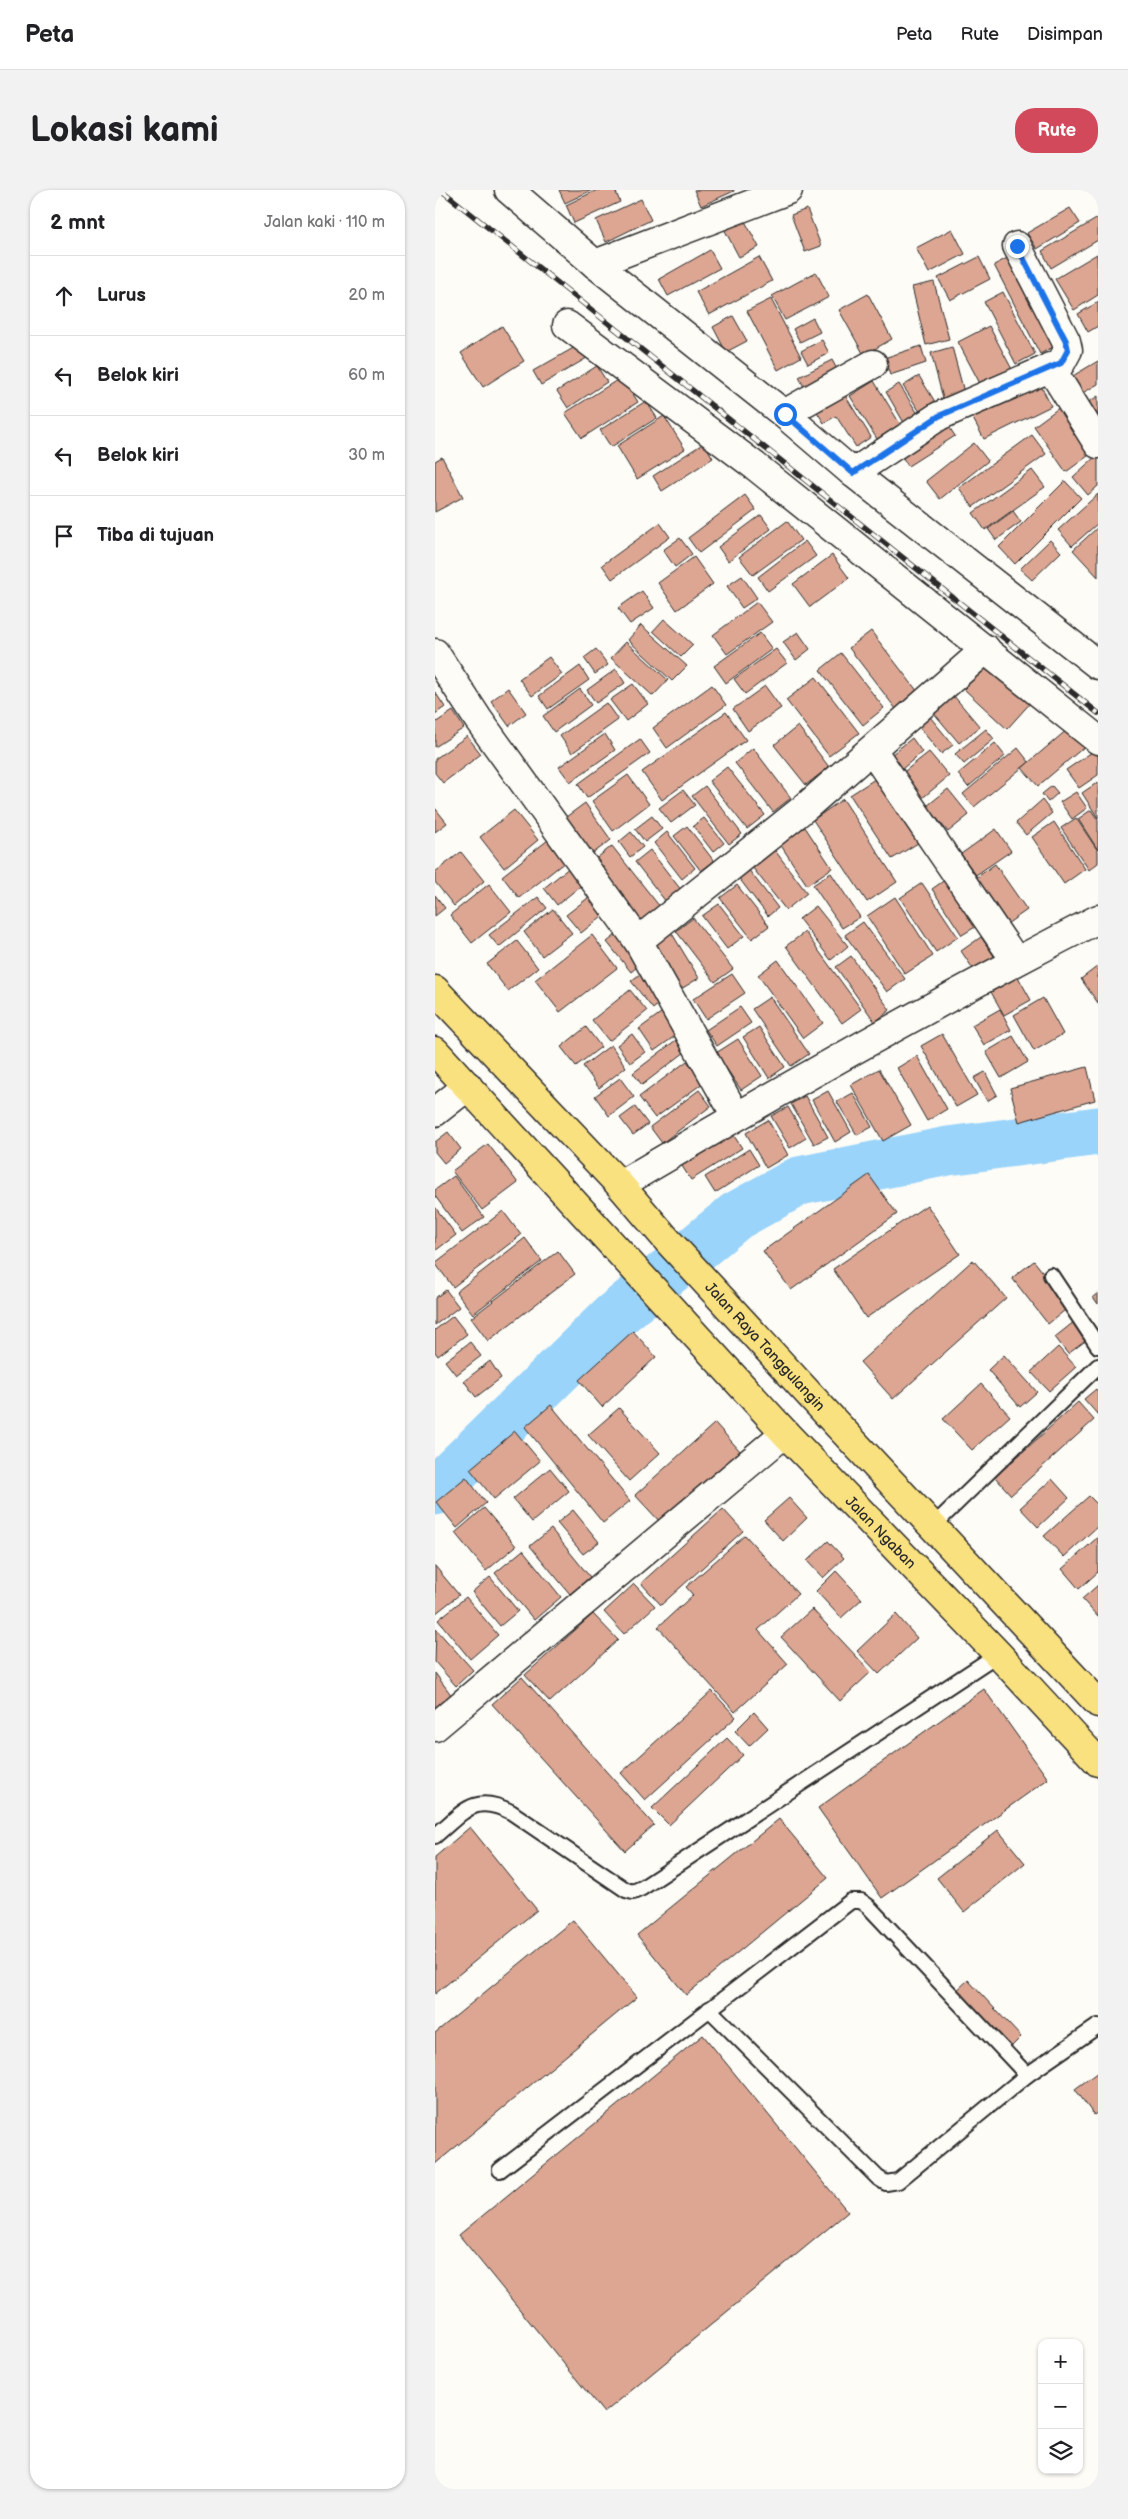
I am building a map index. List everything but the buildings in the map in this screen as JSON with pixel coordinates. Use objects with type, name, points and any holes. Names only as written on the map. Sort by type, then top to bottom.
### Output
[{"type":"highway","name":"Jalan Raya Tanggulangin","points":[[435,990],[620,1185],[695,1271],[1098,1703]]},
{"type":"highway","points":[[435,1051],[468,1086]]},
{"type":"highway","name":"Jalan Ngaban","points":[[468,1086],[785,1433],[1098,1762]]},
{"type":"street","points":[[509,190],[595,264],[785,414],[853,473],[1098,666]]},
{"type":"street","points":[[595,264],[788,190]]},
{"type":"street","points":[[853,473],[939,416],[1051,368],[1061,363],[1065,358],[1068,350],[1066,341],[1017,246]]},
{"type":"street","points":[[567,325],[755,466],[986,648],[1098,740]]},
{"type":"street","points":[[785,414],[873,364]]},
{"type":"street","points":[[1051,368],[1098,444]]},
{"type":"street","points":[[638,941],[808,805],[986,648]]},
{"type":"street","points":[[435,653],[478,719],[638,941],[736,1116]]},
{"type":"street","points":[[872,750],[1016,961]]},
{"type":"street","points":[[620,1185],[736,1116],[1016,961],[1098,919]]},
{"type":"street","points":[[435,1112],[468,1086]]},
{"type":"street","points":[[435,1727],[785,1433]]},
{"type":"lane","points":[[1051,1274],[1098,1346]]},
{"type":"lane","points":[[932,1527],[1098,1366]]},
{"type":"lane","points":[[435,1836],[474,1804],[495,1804],[511,1812],[626,1890],[633,1892],[651,1883],[997,1654]]},
{"type":"lane","points":[[500,2170],[851,1901],[861,1901],[1027,2075]]},
{"type":"lane","points":[[709,2009],[878,2178],[886,2183],[898,2181],[1027,2075],[1098,2026]]},
{"type":"waterway","points":[[435,1491],[612,1318],[736,1216],[799,1181],[948,1151],[1098,1131]]},
{"type":"railway","points":[[441,190],[1098,713]]},
{"type":"route","points":[[785,414],[853,473],[939,416],[1061,363],[1068,350],[1066,341],[1017,246]]}]
